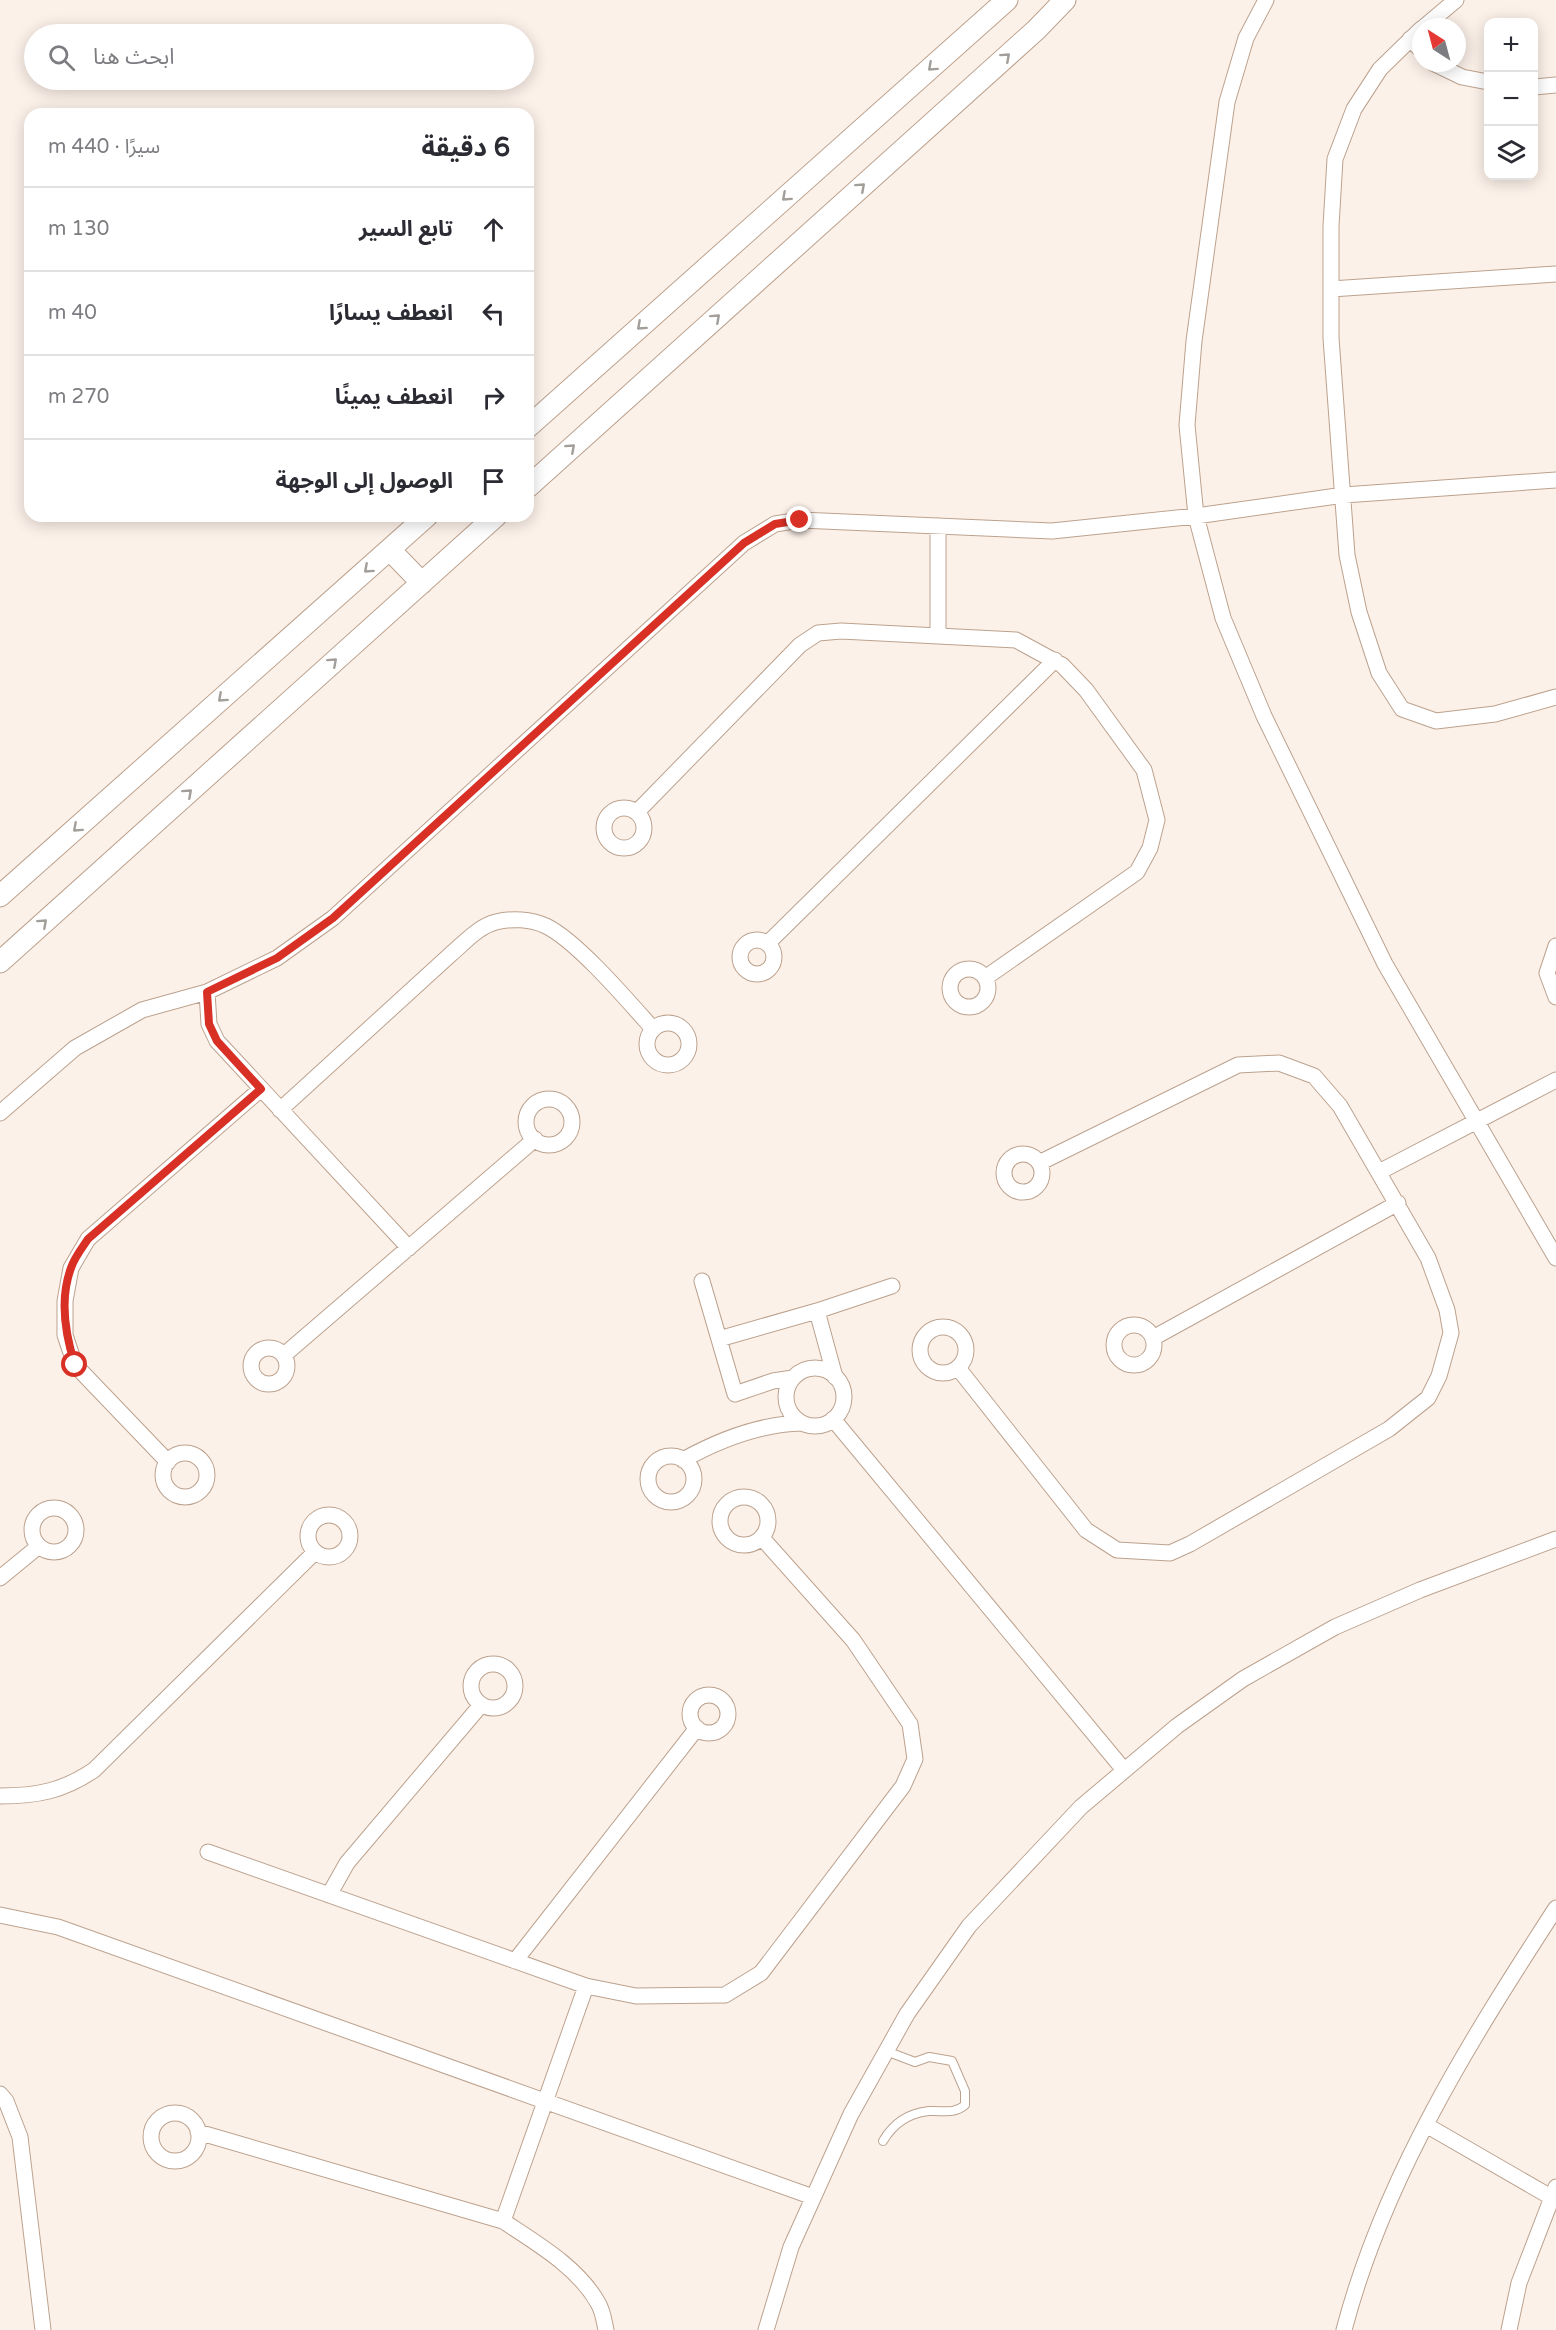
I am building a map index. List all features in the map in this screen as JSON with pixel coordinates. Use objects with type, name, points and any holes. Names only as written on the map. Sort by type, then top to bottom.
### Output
[{"type":"main road","points":[[534,422],[1007,0]]},
{"type":"main road","points":[[534,482],[1036,30],[1065,0]]},
{"type":"main road","points":[[0,896],[421,522]]},
{"type":"main road","points":[[0,962],[489,522]]},
{"type":"main road","points":[[390,550],[422,583]]},
{"type":"street","points":[[1266,0],[1246,38],[1227,102],[1197,318],[1187,425],[1196,516],[1223,618],[1264,716],[1385,964],[1556,1257]]},
{"type":"street","points":[[1438,18],[1456,0]]},
{"type":"street","points":[[1412,42],[1380,69],[1354,108],[1335,159],[1331,289],[1337,449],[1344,495],[1347,555],[1359,612],[1379,673],[1402,709],[1436,721],[1495,714],[1556,698]]},
{"type":"street","points":[[1452,72],[1462,77],[1484,80]]},
{"type":"street","points":[[1538,87],[1556,85]]},
{"type":"street","points":[[1331,289],[1556,274]]},
{"type":"street","points":[[0,1113],[75,1048],[142,1010],[207,992],[277,958],[333,918],[744,543],[775,524],[800,520],[1052,531],[1196,516],[1344,495],[1556,480]]},
{"type":"street","points":[[938,526],[938,636]]},
{"type":"street","points":[[637,812],[800,645],[818,633],[1016,640],[1055,660],[1086,690],[1144,770],[1157,820],[1150,848],[1137,872],[985,978]]},
{"type":"street","points":[[768,943],[1055,660]]},
{"type":"street","points":[[280,1110],[451,954],[474,934],[494,922],[520,919],[547,927],[582,955],[653,1029]]},
{"type":"street","points":[[1556,946],[1547,973],[1556,997]]},
{"type":"street","points":[[207,992],[209,1024],[217,1041],[409,1248]]},
{"type":"street","points":[[958,1368],[1086,1530],[1117,1550],[1145,1554],[1170,1553],[1389,1429],[1428,1398],[1439,1376],[1451,1333],[1447,1310],[1428,1258],[1340,1106],[1314,1076],[1279,1063],[1238,1065],[1039,1163]]},
{"type":"street","points":[[1379,1172],[1556,1080]]},
{"type":"street","points":[[168,1462],[75,1365],[65,1335],[65,1301],[71,1268],[88,1239],[261,1089]]},
{"type":"street","points":[[284,1355],[535,1139]]},
{"type":"street","points":[[1153,1338],[1398,1203]]},
{"type":"street","points":[[683,1460],[706,1447],[797,1418],[816,1426],[834,1419],[843,1403],[841,1384],[835,1377],[819,1369],[809,1369],[793,1378],[773,1381],[735,1394],[702,1281]]},
{"type":"street","points":[[719,1339],[817,1311],[892,1286]]},
{"type":"street","points":[[817,1311],[835,1377]]},
{"type":"street","points":[[819,1369],[828,1351]]},
{"type":"street","points":[[786,1396],[793,1378]]},
{"type":"street","points":[[773,1381],[786,1396],[797,1418]]},
{"type":"street","points":[[834,1419],[1124,1770]]},
{"type":"street","points":[[1530,1548],[1556,1526]]},
{"type":"street","points":[[208,1852],[586,1986],[636,1996],[725,1995],[761,1973],[903,1786],[915,1759],[910,1724],[890,1692],[853,1640],[762,1538]]},
{"type":"street","points":[[766,2330],[791,2247],[850,2114],[907,2014],[969,1926],[1081,1807],[1177,1726],[1243,1679],[1335,1627],[1420,1590],[1556,1539]]},
{"type":"street","points":[[0,1578],[39,1546]]},
{"type":"street","points":[[1530,1548],[1556,1548]]},
{"type":"street","points":[[0,1796],[28,1796],[71,1785],[94,1770],[315,1552]]},
{"type":"street","points":[[329,1895],[347,1863],[481,1705]]},
{"type":"street","points":[[515,1961],[697,1728]]},
{"type":"street","points":[[1344,2330],[1394,2192],[1426,2125],[1495,2002],[1556,1908]]},
{"type":"street","points":[[0,1915],[58,1927],[813,2198]]},
{"type":"street","points":[[503,2221],[586,1986]]},
{"type":"street","points":[[0,2094],[6,2102],[20,2137],[43,2330]]},
{"type":"street","points":[[1426,2125],[1554,2195],[1519,2283],[1509,2330]]},
{"type":"street","points":[[198,2132],[503,2221],[543,2248],[586,2284],[600,2305],[606,2330]]},
{"type":"lane","points":[[883,2141],[892,2126],[909,2116],[929,2111],[948,2113],[959,2110],[965,2104],[965,2091],[952,2061],[929,2057],[915,2062],[886,2052]]},
{"type":"route","points":[[75,1365],[65,1335],[65,1301],[71,1268],[88,1239],[261,1089],[217,1041],[209,1024],[207,992],[277,958],[333,918],[744,543],[775,524],[800,520]]}]
